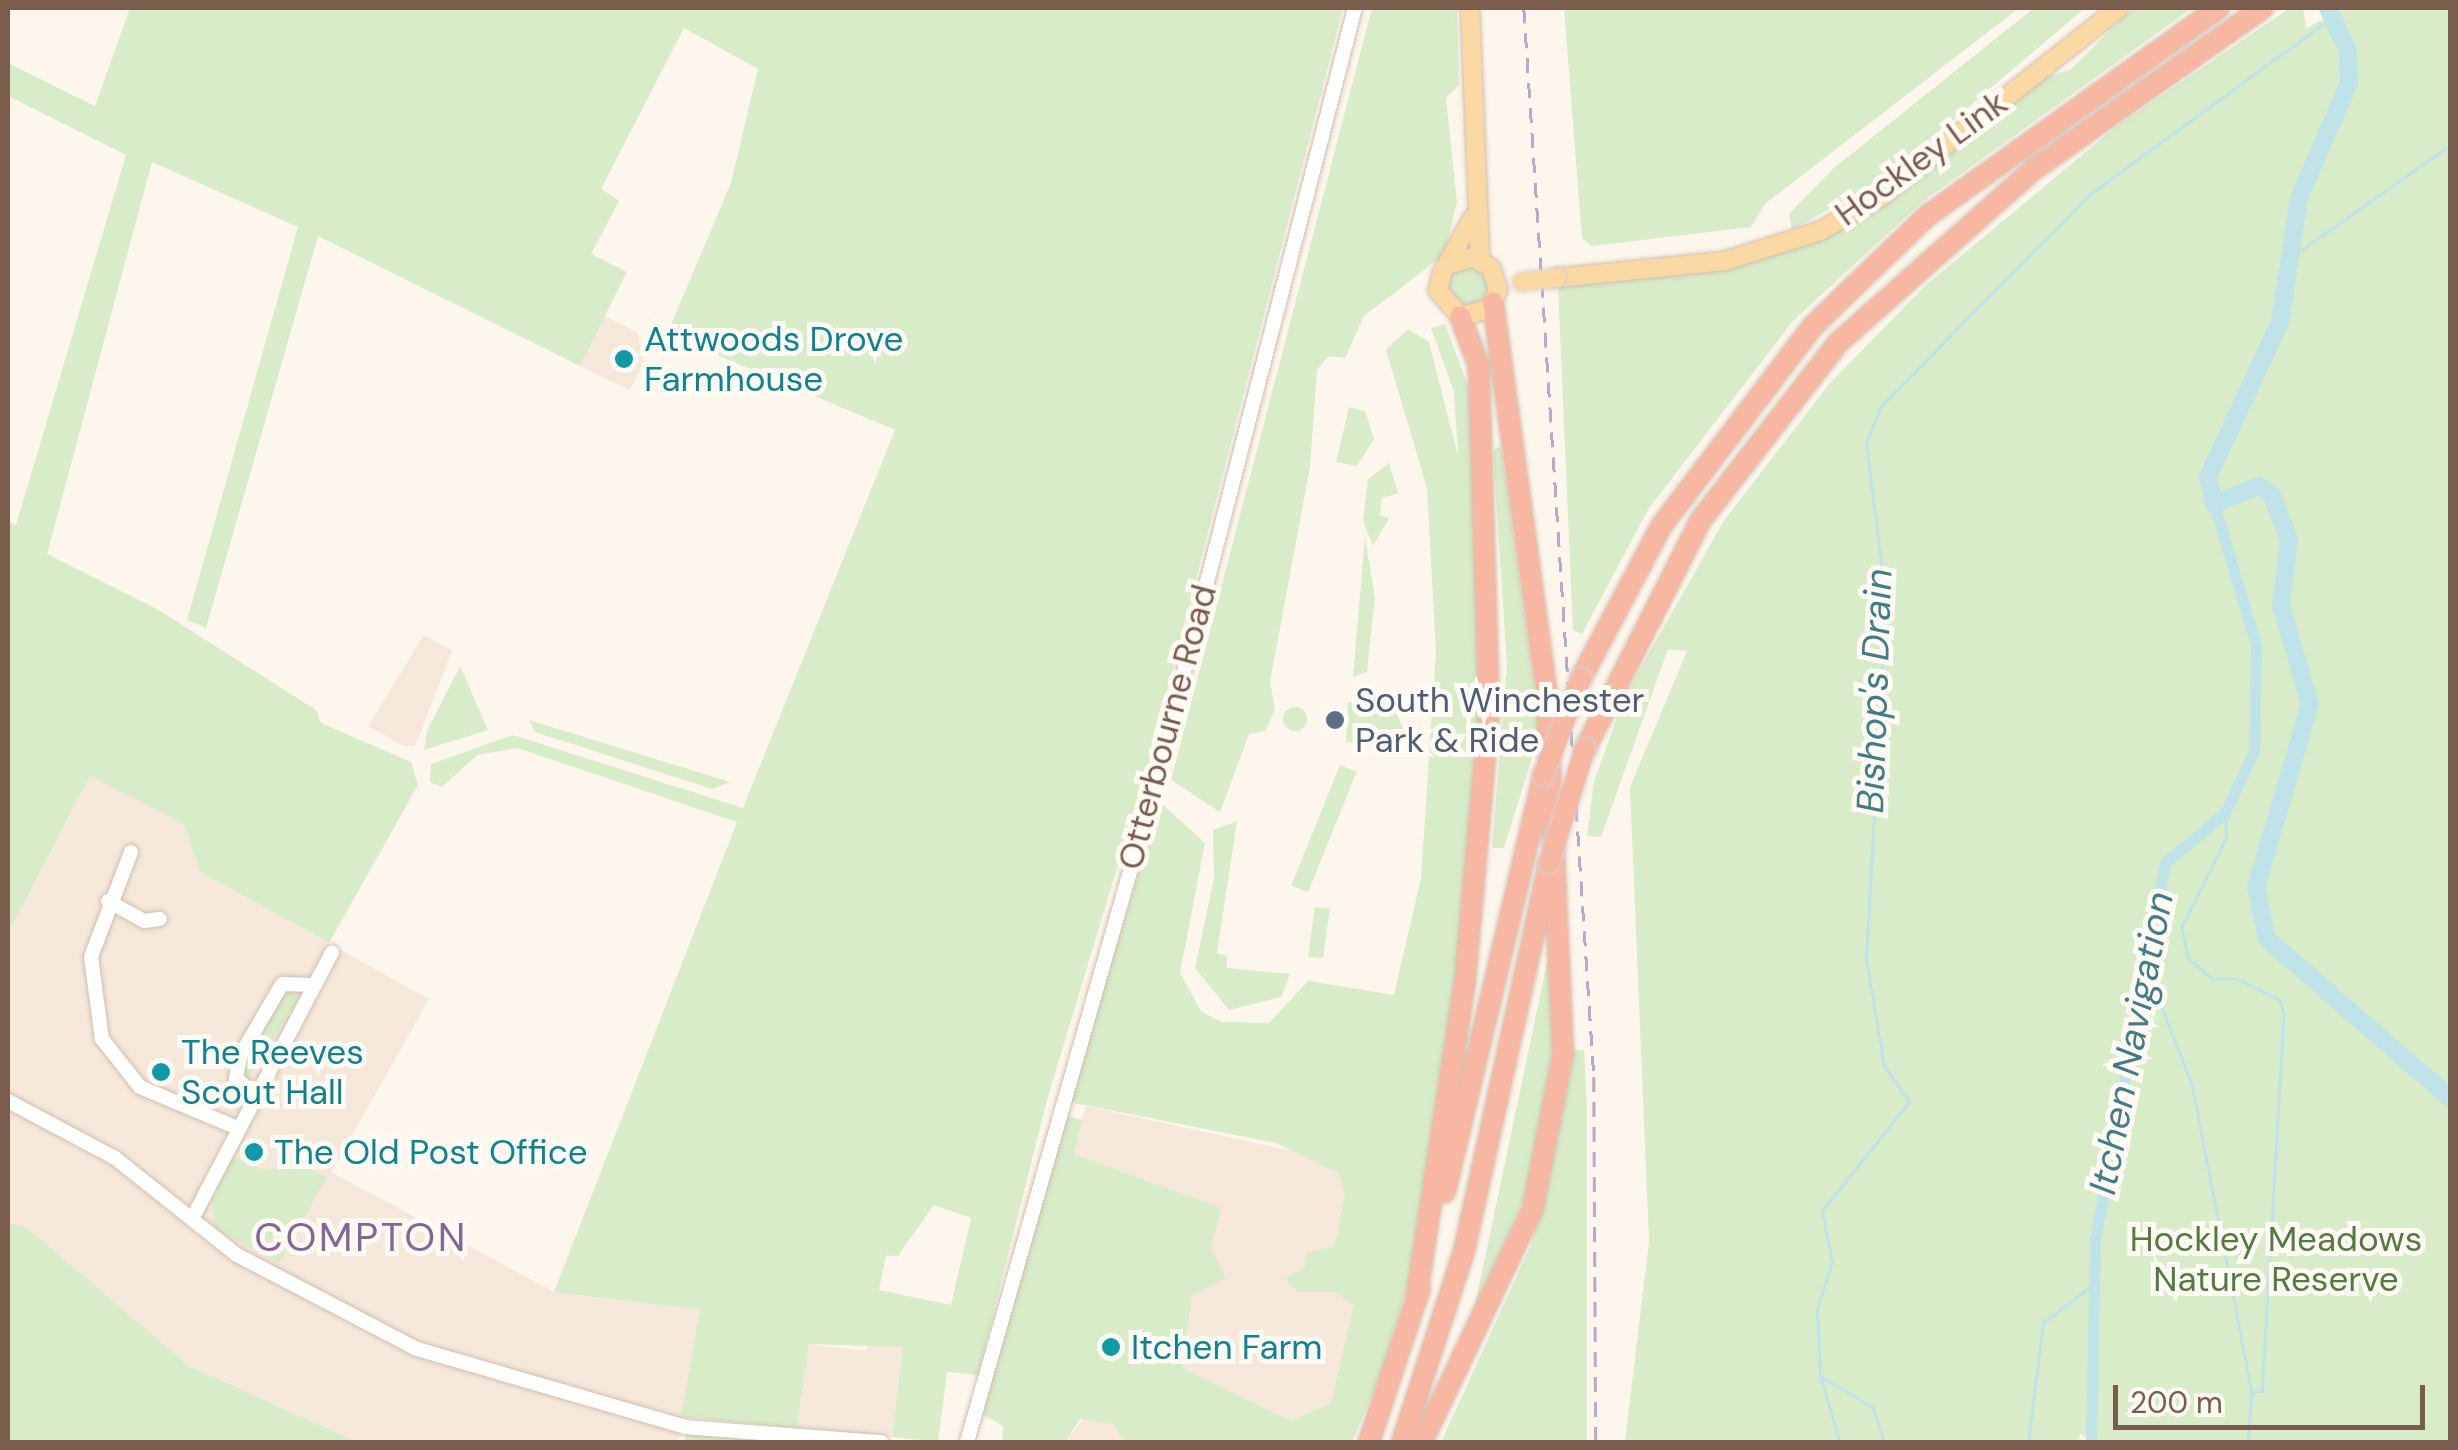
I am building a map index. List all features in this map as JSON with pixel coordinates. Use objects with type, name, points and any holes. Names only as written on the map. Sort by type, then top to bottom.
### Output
[{"type":"highway","points":[[1369,1442],[1416,1301],[1543,776],[1581,678],[1662,525],[1813,326],[1927,216],[2219,8]]},
{"type":"highway","points":[[1402,1442],[1464,1251],[1549,862],[1586,749],[1700,521],[1839,342],[2033,170],[2263,8]]},
{"type":"highway","points":[[1422,1442],[1533,1208],[1564,1053],[1548,696],[1495,301]]},
{"type":"highway","points":[[1416,1301],[1470,941],[1488,728],[1482,400],[1460,316]]},
{"type":"main road","points":[[1470,8],[1472,216],[1480,260],[1494,273],[1495,301],[1460,316],[1440,297],[1448,265],[1472,216]]},
{"type":"main road","name":"Hockley Link","points":[[1494,273],[1522,282],[1725,260],[1820,231],[1879,198],[2119,8]]},
{"type":"main road","points":[[1448,265],[1480,260]]},
{"type":"main road","name":"Hockley Link","points":[[1495,301],[1522,282]]},
{"type":"street","name":"Otterbourne Road","points":[[966,1442],[1154,784],[1355,8]]},
{"type":"street","points":[[131,852],[108,901],[90,992],[115,1062],[164,1102],[235,1127]]},
{"type":"street","points":[[108,901],[144,922],[160,918]]},
{"type":"street","points":[[192,1219],[235,1127],[332,952]]},
{"type":"street","points":[[254,1093],[234,1073],[240,1056],[282,984],[313,985]]},
{"type":"street","points":[[8,1102],[114,1158],[192,1219],[341,1313],[480,1370],[684,1427],[880,1442]]},
{"type":"shaded area","points":[[605,316],[637,332],[644,362],[630,390],[580,366]]},
{"type":"shaded area","points":[[424,635],[452,651],[415,746],[404,746],[368,726]]},
{"type":"shaded area","points":[[90,776],[184,824],[200,872],[429,999],[331,1172],[554,1292],[700,1310],[678,1442],[357,1442],[189,1366],[26,1228],[8,1223],[8,933]]},
{"type":"shaded area","points":[[1086,1106],[1352,1164],[1357,1321],[1331,1403],[1291,1421],[1182,1368],[1192,1295],[1073,1154]]},
{"type":"shaded area","points":[[869,1340],[903,1347],[892,1437],[797,1428],[809,1344],[866,1351]]},
{"type":"shaded area","points":[[1089,1411],[1179,1442],[1065,1442]]},
{"type":"green space","points":[[130,8],[1343,8],[1147,769],[1047,1100],[978,1375],[947,1372],[938,1442],[892,1437],[903,1347],[809,1344],[797,1428],[681,1417],[700,1310],[554,1292],[737,822],[517,748],[477,755],[442,787],[430,782],[431,764],[513,735],[743,808],[895,430],[667,334],[731,183],[758,69],[684,28],[601,189],[619,201],[591,254],[627,272],[580,366],[318,236],[206,628],[187,620],[298,227],[152,162],[47,554],[157,609],[316,710],[321,723],[411,762],[418,785],[329,943],[200,872],[184,824],[90,776],[8,933],[8,521],[16,525],[126,155],[8,96],[8,63],[95,106]],"holes":[[[934,1205],[971,1218],[951,1305],[879,1290],[886,1255],[897,1257]]]},
{"type":"green space","points":[[1372,8],[1457,8],[1459,85],[1446,98],[1457,202],[1445,254],[1364,316],[1345,358],[1329,356],[1317,370],[1310,467],[1270,681],[1275,710],[1265,731],[1249,734],[1220,812],[1171,780]]},
{"type":"green space","points":[[1564,8],[2019,8],[1765,204],[1751,227],[1592,246],[1582,238]]},
{"type":"green space","points":[[2034,8],[2085,8],[1886,177],[1792,230],[1789,214],[1834,168]]},
{"type":"green space","points":[[2133,8],[2192,8],[1922,202],[1793,321],[1649,508],[1582,634],[1573,630],[1558,286],[1690,274],[1807,244],[2041,79],[2071,69]]},
{"type":"green space","name":"Hockley Meadows Nature Reserve","points":[[2290,8],[2303,8],[2306,28],[2346,8],[2450,8],[2450,1442],[2094,1442],[2080,1434],[2079,1442],[1625,1442],[1649,1241],[1630,787],[1687,651],[1668,649],[1601,837],[1587,836],[1594,781],[1625,696],[1723,522],[1829,384],[1926,285],[2117,126]]},
{"type":"green space","points":[[1468,266],[1483,272],[1489,287],[1483,302],[1468,308],[1453,302],[1447,287],[1453,272]]},
{"type":"green space","points":[[1445,324],[1472,397],[1481,742],[1465,933],[1411,1274],[1382,1372],[1352,1442],[1124,1442],[1114,1424],[1080,1419],[1065,1442],[1002,1442],[1003,1426],[980,1413],[1059,1113],[1082,1120],[1074,1154],[1221,1208],[1211,1248],[1226,1278],[1192,1295],[1182,1368],[1291,1421],[1331,1403],[1354,1305],[1334,1292],[1298,1292],[1285,1279],[1305,1267],[1306,1253],[1335,1246],[1345,1194],[1338,1173],[1276,1143],[1069,1102],[1160,802],[1205,843],[1180,973],[1201,1011],[1221,1022],[1269,1023],[1308,981],[1394,995],[1421,878],[1436,652],[1427,488],[1386,350],[1408,329],[1429,342],[1458,456],[1454,392],[1431,328]]},
{"type":"green space","points":[[1349,407],[1365,411],[1374,439],[1357,466],[1336,462]]},
{"type":"green space","points":[[1501,446],[1540,732],[1504,848],[1492,848],[1507,666],[1493,450]]},
{"type":"green space","points":[[1389,463],[1398,493],[1382,498],[1380,515],[1389,518],[1373,546],[1363,521],[1368,479]]},
{"type":"green space","points":[[1365,538],[1375,597],[1367,672],[1353,677]]},
{"type":"green space","points":[[460,666],[488,730],[424,750],[427,731]]},
{"type":"green space","points":[[1348,702],[1394,707],[1406,736],[1392,747],[1346,742]]},
{"type":"green space","points":[[1295,707],[1304,710],[1304,728],[1295,731],[1286,728],[1283,719],[1286,710]]},
{"type":"green space","points":[[529,720],[730,782],[712,789],[535,732]]},
{"type":"green space","points":[[1340,765],[1357,772],[1308,892],[1291,886]]},
{"type":"green space","points":[[1237,821],[1217,953],[1227,956],[1227,968],[1290,974],[1281,997],[1229,1010],[1195,968],[1214,878],[1213,830]]},
{"type":"green space","points":[[1315,907],[1330,909],[1323,959],[1308,957]]},
{"type":"green space","points":[[1554,929],[1554,1039],[1529,1188],[1473,1315]]},
{"type":"green space","points":[[284,988],[299,997],[247,1081],[239,1070]]},
{"type":"green space","points":[[1574,1050],[1584,1050],[1587,1109],[1587,1442],[1441,1442],[1531,1245]]},
{"type":"green space","points":[[233,1155],[264,1170],[301,1164],[327,1177],[279,1263],[215,1229],[211,1196]]},
{"type":"green space","points":[[8,1223],[26,1227],[189,1366],[357,1442],[8,1442]]},
{"type":"green space","points":[[687,1431],[759,1435],[759,1442],[685,1442]]},
{"type":"waterway","points":[[2328,8],[2348,51],[2349,83],[2299,198],[2280,322],[2208,477],[2214,504],[2259,486],[2272,495],[2289,540],[2281,606],[2310,704],[2256,887],[2267,939],[2450,1098]]},
{"type":"waterway","name":"Bishop's Drain","points":[[1884,1442],[1873,1408],[1820,1376],[1817,1309],[1832,1262],[1822,1211],[1909,1102],[1884,1066],[1866,958],[1886,602],[1866,443],[1882,405],[2090,194],[2334,16]]},
{"type":"waterway","points":[[2296,254],[2450,145]]},
{"type":"waterway","name":"Itchen Navigation","points":[[2091,1442],[2095,1240],[2165,863],[2225,813],[2254,751],[2256,645],[2214,504]]},
{"type":"waterway","points":[[2225,813],[2227,837],[2182,927],[2188,958],[2213,979],[2238,979],[2280,1000],[2284,1015],[2262,1391],[2252,1393]]},
{"type":"waterway","points":[[2160,1003],[2192,1084],[2252,1393],[2248,1442]]},
{"type":"waterway","points":[[2028,1442],[2043,1323],[2090,1287]]},
{"type":"waterway","points":[[1821,1377],[1840,1442]]},
{"type":"railway","points":[[1524,8],[1594,1077],[1596,1442]]},
{"type":"place","name":"Attwoods Drove Farmhouse","points":[[624,359]]},
{"type":"place","name":"South Winchester Park & Ride","points":[[1335,720]]},
{"type":"place","name":"The Reeves Scout Hall","points":[[161,1072]]},
{"type":"place","name":"The Old Post Office","points":[[254,1152]]},
{"type":"place","name":"Itchen Farm","points":[[1111,1347]]},
{"type":"district","name":"COMPTON","points":[[361,1237]]}]
